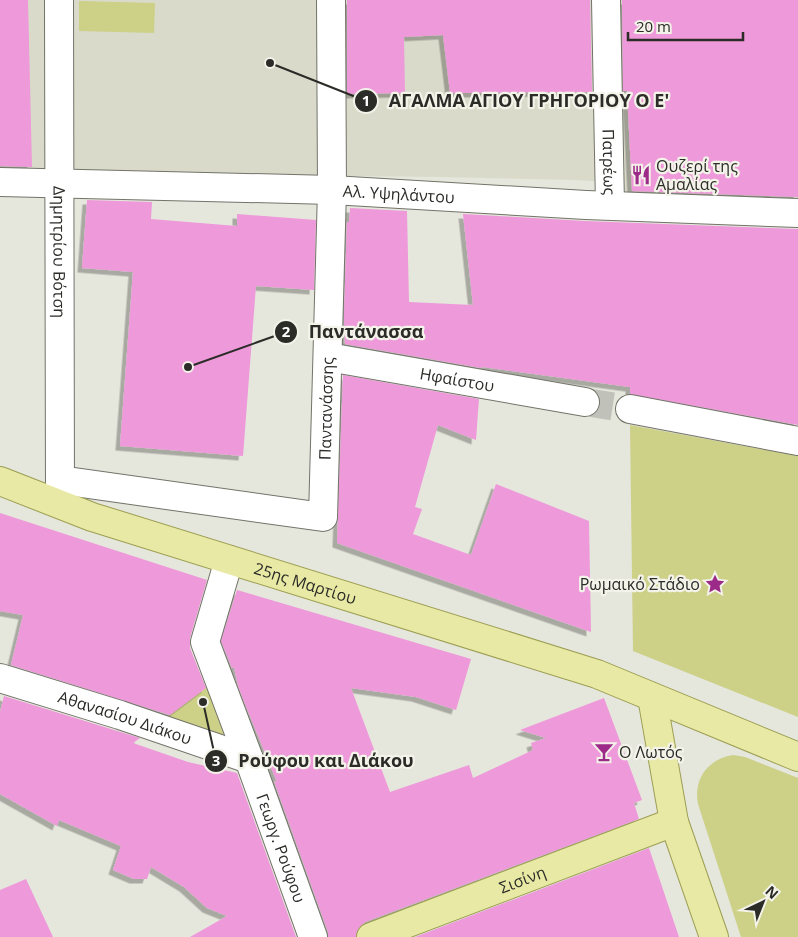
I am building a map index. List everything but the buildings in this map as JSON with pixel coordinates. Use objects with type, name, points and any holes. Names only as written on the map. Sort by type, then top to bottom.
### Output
[{"type":"main road","name":"25ης Μαρτίου","points":[[0,481],[60,492],[92,517],[597,674],[798,757]]},
{"type":"main road","points":[[652,697],[674,822],[714,937]]},
{"type":"main road","name":"Σισίνη","points":[[371,937],[674,822]]},
{"type":"street","name":"Δημητρίου Βότση","points":[[59,0],[60,492]]},
{"type":"street","name":"Παντανάσσης","points":[[60,492],[323,517],[332,190],[331,0]]},
{"type":"street","name":"Πατρέως","points":[[606,0],[610,205]]},
{"type":"street","name":"Αλ. Υψηλάντου","points":[[0,182],[59,185],[332,190],[798,213]]},
{"type":"street","name":"Ηφαίστου","points":[[328,357],[585,402]]},
{"type":"street","points":[[630,409],[798,441]]},
{"type":"street","name":"Γεωργ. Ρούφου","points":[[229,560],[205,642],[313,937]]},
{"type":"street","name":"Αθανασίου Διάκου","points":[[0,678],[120,715],[249,759]]},
{"type":"shaded area","points":[[0,0],[798,0],[798,213],[633,206],[610,182],[575,180],[60,173],[0,182]]},
{"type":"green space","points":[[79,1],[155,3],[154,33],[79,31]]},
{"type":"green space","name":"Ρωμαικό Στάδιο","points":[[630,425],[798,456],[798,717],[633,651]]},
{"type":"green space","points":[[211,684],[244,753],[163,720]]},
{"type":"green space","points":[[733,755],[745,757],[798,778],[798,937],[741,937],[698,804],[697,795],[700,779],[704,772],[716,761]]},
{"type":"tunnel","points":[[585,402],[630,409]]},
{"type":"place","name":"ΑΓΑΛΜΑ ΑΓΙΟΥ ΓΡΗΓΟΡΙΟΥ Ο Ε'","points":[[270,63]]},
{"type":"place","name":"Ουζερί της Αμαλίας","points":[[641,175]]},
{"type":"place","name":"Παντάνασσα","points":[[188,367]]},
{"type":"place","name":"Ρωμαικό Στάδιο","points":[[715,584]]},
{"type":"place","name":"Ρούφου και Διάκου","points":[[203,702]]},
{"type":"place","name":"Ο Λωτός","points":[[604,752]]}]
